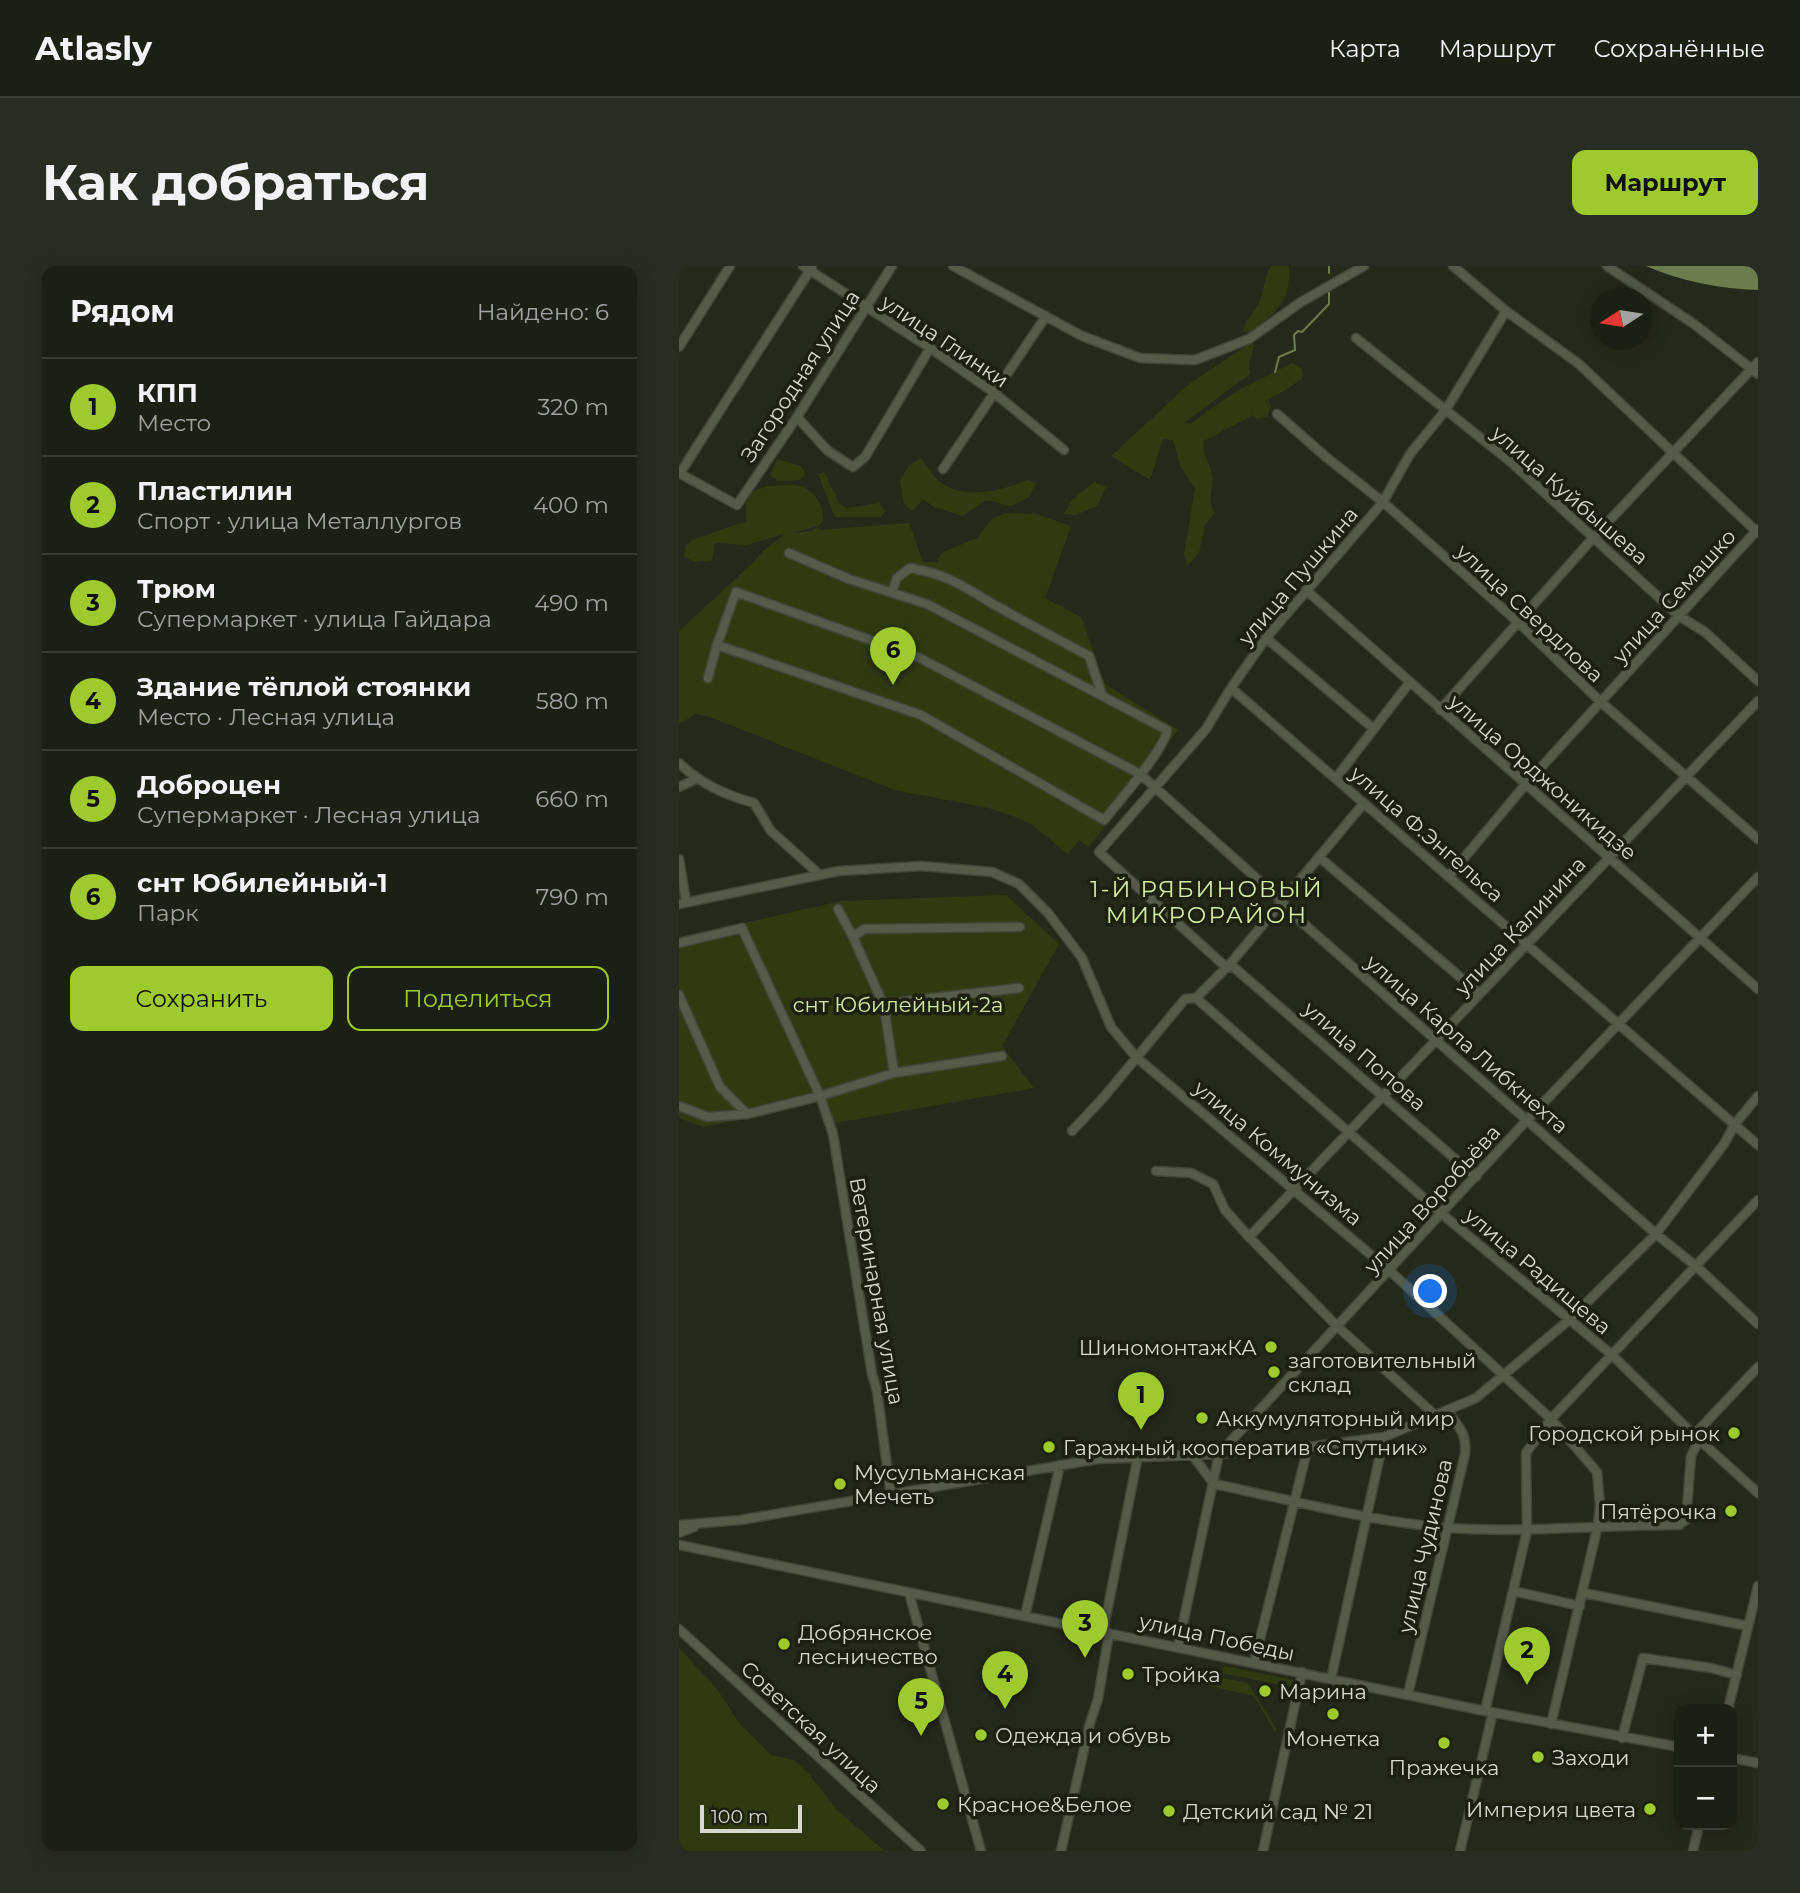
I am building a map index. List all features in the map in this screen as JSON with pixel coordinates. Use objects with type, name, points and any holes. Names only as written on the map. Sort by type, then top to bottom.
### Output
[{"type":"street","points":[[679,347],[730,266]]},
{"type":"street","name":"Загородная улица","points":[[679,473],[737,505],[797,417],[892,266]]},
{"type":"street","points":[[953,266],[1082,337],[1140,358],[1195,360],[1248,339],[1301,302],[1364,266]]},
{"type":"street","points":[[1453,266],[1506,311],[1579,364],[1757,531]]},
{"type":"street","points":[[1440,710],[1593,538],[1756,368],[1607,266]]},
{"type":"street","points":[[679,473],[808,267]]},
{"type":"street","name":"улица Глинки","points":[[808,267],[866,309],[930,348],[993,392],[1064,450]]},
{"type":"street","name":"улица Пушкина","points":[[1099,852],[1206,729],[1266,638],[1383,502],[1410,454],[1445,411],[1506,311]]},
{"type":"street","points":[[943,469],[1046,316]]},
{"type":"street","name":"улица Куйбышева","points":[[1356,338],[1512,463],[1679,616],[1705,632],[1758,681]]},
{"type":"street","points":[[797,417],[828,451],[853,467],[865,457],[930,348]]},
{"type":"street","name":"улица Свердлова","points":[[1277,414],[1383,502],[1518,622],[1602,703],[1758,839]]},
{"type":"street","name":"улица Семашко","points":[[1449,876],[1525,785],[1757,531]]},
{"type":"street","points":[[708,678],[717,645],[921,716],[1104,820],[1167,738],[1167,730],[927,604],[849,579],[789,553]]},
{"type":"street","points":[[892,592],[897,578],[910,568],[935,572],[964,585],[991,603],[1089,656],[1102,695]]},
{"type":"street","name":"улица Орджоникидзе","points":[[1306,590],[1758,989]]},
{"type":"street","name":"улица Карла Либкнехта","points":[[717,645],[736,592],[918,657],[1140,774],[1282,901],[1287,909],[1656,1234],[1697,1267],[1758,1324]]},
{"type":"street","points":[[1266,638],[1374,729]]},
{"type":"street","points":[[1336,778],[1411,682]]},
{"type":"street","name":"улица Ф.Энгельса","points":[[1231,688],[1758,1145]]},
{"type":"street","name":"улица Калинина","points":[[1249,1237],[1758,701]]},
{"type":"street","points":[[679,763],[696,779],[729,796],[754,803],[771,831],[820,875]]},
{"type":"street","points":[[679,787],[696,779]]},
{"type":"street","points":[[1072,1131],[1185,999],[1196,998],[1228,966],[1364,803]]},
{"type":"street","name":"улица Попова","points":[[1099,852],[1228,966],[1384,1095],[1476,1177]]},
{"type":"street","points":[[1319,857],[1480,994]]},
{"type":"street","points":[[679,859],[683,903]]},
{"type":"street","name":"улица Коммунизма","points":[[683,903],[839,871],[921,866],[992,872],[1019,884],[1048,913],[1082,958],[1111,1027],[1136,1057],[1390,1271],[1551,1419],[1597,1472],[1598,1525],[1551,1724]]},
{"type":"street","name":"улица Воробьёва","points":[[1219,1454],[1527,1120],[1758,877]]},
{"type":"street","points":[[838,909],[884,1006],[894,1073]]},
{"type":"street","points":[[853,937],[864,929],[1020,927]]},
{"type":"street","name":"Ветеринарная улица","points":[[679,943],[742,928],[820,1096],[833,1134],[877,1391],[891,1495]]},
{"type":"street","points":[[884,1006],[1019,988]]},
{"type":"street","points":[[679,995],[720,1087],[747,1114]]},
{"type":"street","name":"улица Радищева","points":[[1196,998],[1442,1214],[1611,1354],[1696,1438],[1758,1493]]},
{"type":"street","points":[[679,1106],[708,1117],[747,1114],[820,1096],[894,1073],[1002,1056]]},
{"type":"street","points":[[679,1525],[711,1524],[1060,1465],[1138,1456],[1192,1456],[1308,1447],[1384,1437],[1476,1398],[1569,1320],[1656,1234],[1758,1096]]},
{"type":"street","points":[[1156,1171],[1191,1172],[1215,1186],[1225,1210],[1249,1237],[1338,1327],[1436,1416]]},
{"type":"street","points":[[1460,1851],[1527,1531],[1526,1453],[1551,1419],[1758,1200]]},
{"type":"street","points":[[1192,1456],[1214,1483],[1368,1516],[1448,1528],[1527,1531],[1598,1525],[1679,1525],[1686,1520],[1691,1456],[1696,1438],[1758,1367]]},
{"type":"street","name":"улица Чудинова","points":[[1408,1694],[1467,1441],[1447,1411]]},
{"type":"street","points":[[1331,1679],[1384,1437]]},
{"type":"street","points":[[1254,1663],[1308,1447]]},
{"type":"street","points":[[1178,1647],[1219,1454]]},
{"type":"street","points":[[1061,1851],[1098,1699],[1106,1632],[1138,1456]]},
{"type":"street","points":[[1025,1616],[1060,1465]]},
{"type":"street","points":[[679,1535],[711,1524]]},
{"type":"street","name":"улица Победы","points":[[679,1535],[707,1550]]},
{"type":"street","name":"улица Победы","points":[[679,1545],[1489,1712],[1674,1746]]},
{"type":"street","points":[[1729,1704],[1758,1586]]},
{"type":"street","points":[[1513,1591],[1580,1606]]},
{"type":"street","points":[[909,1593],[982,1851]]},
{"type":"street","points":[[1584,1593],[1748,1626]]},
{"type":"street","name":"Советская улица","points":[[679,1629],[921,1851]]},
{"type":"street","points":[[1622,1738],[1643,1658],[1711,1668],[1737,1675]]},
{"type":"street","points":[[1263,1851],[1302,1672]]},
{"type":"street","points":[[1737,1759],[1758,1763]]},
{"type":"street","points":[[1693,1851],[1698,1830]]},
{"type":"green space","points":[[1271,266],[1289,266],[1284,298],[1274,313],[1258,326],[1249,333],[1243,331],[1262,296]]},
{"type":"green space","points":[[1251,343],[1254,345],[1249,364],[1250,374],[1184,423],[1190,424],[1237,391],[1292,363],[1302,369],[1303,378],[1268,399],[1271,406],[1268,416],[1258,419],[1253,415],[1204,441],[1213,479],[1210,498],[1215,513],[1205,525],[1199,553],[1187,566],[1184,554],[1195,488],[1181,467],[1173,440],[1163,439],[1150,480],[1111,456],[1189,384]]},
{"type":"green space","points":[[921,458],[940,482],[963,492],[997,490],[1028,480],[1036,483],[1029,497],[1012,506],[986,500],[963,516],[934,507],[923,499],[912,511],[904,504],[900,481],[909,465]]},
{"type":"green space","points":[[777,459],[801,466],[805,474],[801,480],[777,481],[770,475]]},
{"type":"green space","points":[[824,472],[840,504],[846,508],[880,503],[885,511],[881,517],[835,517],[818,474]]},
{"type":"green space","points":[[1094,482],[1106,487],[1097,506],[1076,515],[1064,514],[1072,500]]},
{"type":"green space","points":[[793,485],[805,488],[820,504],[823,521],[818,526],[793,533],[818,528],[820,530],[909,523],[923,562],[937,562],[941,553],[977,538],[993,518],[1005,513],[1036,514],[1071,526],[1045,598],[1081,617],[1105,684],[1178,730],[1089,847],[1079,840],[1068,854],[1032,825],[1013,816],[989,808],[895,790],[710,717],[696,714],[679,724],[679,631],[784,534],[747,545],[715,543],[712,560],[696,562],[684,557],[686,546],[692,540],[746,521],[746,503],[754,490]]},
{"type":"green space","name":"снт Юбилейный-2а","points":[[1006,895],[1059,944],[1002,1046],[1034,1088],[835,1123],[825,1101],[704,1127],[679,1118],[679,938],[841,901]]},
{"type":"green space","points":[[679,1648],[717,1689],[739,1723],[771,1755],[794,1760],[809,1774],[837,1810],[885,1851],[679,1851]]},
{"type":"green space","points":[[1224,1666],[1293,1680],[1296,1688],[1222,1673]]},
{"type":"green space","points":[[1205,1674],[1222,1680],[1223,1678],[1248,1683],[1277,1730],[1275,1732],[1254,1696],[1202,1684]]},
{"type":"shaded area","points":[[1646,266],[1758,266],[1758,290],[1701,283]]},
{"type":"waterway","points":[[1329,266],[1329,273]]},
{"type":"waterway","points":[[1275,372],[1279,357],[1295,350],[1294,335],[1298,331],[1302,332],[1329,304],[1329,291]]},
{"type":"place","name":"снт Юбилейный-1","points":[[893,685]]},
{"type":"place","name":"ШиномонтажКА","points":[[1271,1347]]},
{"type":"place","name":"заготовительный склад","points":[[1274,1372]]},
{"type":"place","name":"Аккумуляторный мир","points":[[1202,1418]]},
{"type":"place","name":"КПП","points":[[1141,1430]]},
{"type":"place","name":"Городской рынок","points":[[1734,1433]]},
{"type":"place","name":"Гаражный кооператив «Спутник»","points":[[1049,1447]]},
{"type":"place","name":"Мусульманская Мечеть","points":[[840,1484]]},
{"type":"place","name":"Пятёрочка","points":[[1731,1511]]},
{"type":"place","name":"Добрянское лесничество","points":[[784,1644]]},
{"type":"place","name":"Трюм","points":[[1085,1658]]},
{"type":"place","name":"Тройка","points":[[1128,1674]]},
{"type":"place","name":"Пластилин","points":[[1527,1685]]},
{"type":"place","name":"Марина","points":[[1265,1691]]},
{"type":"place","name":"Здание тёплой стоянки","points":[[1005,1709]]},
{"type":"place","name":"Монетка","points":[[1333,1714]]},
{"type":"place","name":"Одежда и обувь","points":[[981,1735]]},
{"type":"place","name":"Доброцен","points":[[921,1736]]},
{"type":"place","name":"Пражечка","points":[[1444,1743]]},
{"type":"place","name":"Заходи","points":[[1538,1757]]},
{"type":"place","name":"Красное&Белое","points":[[943,1804]]},
{"type":"place","name":"Империя цвета","points":[[1650,1809]]},
{"type":"place","name":"Детский сад № 21","points":[[1169,1811]]},
{"type":"district","name":"1-Й РЯБИНОВЫЙ МИКРОРАЙОН","points":[[1207,902]]}]
